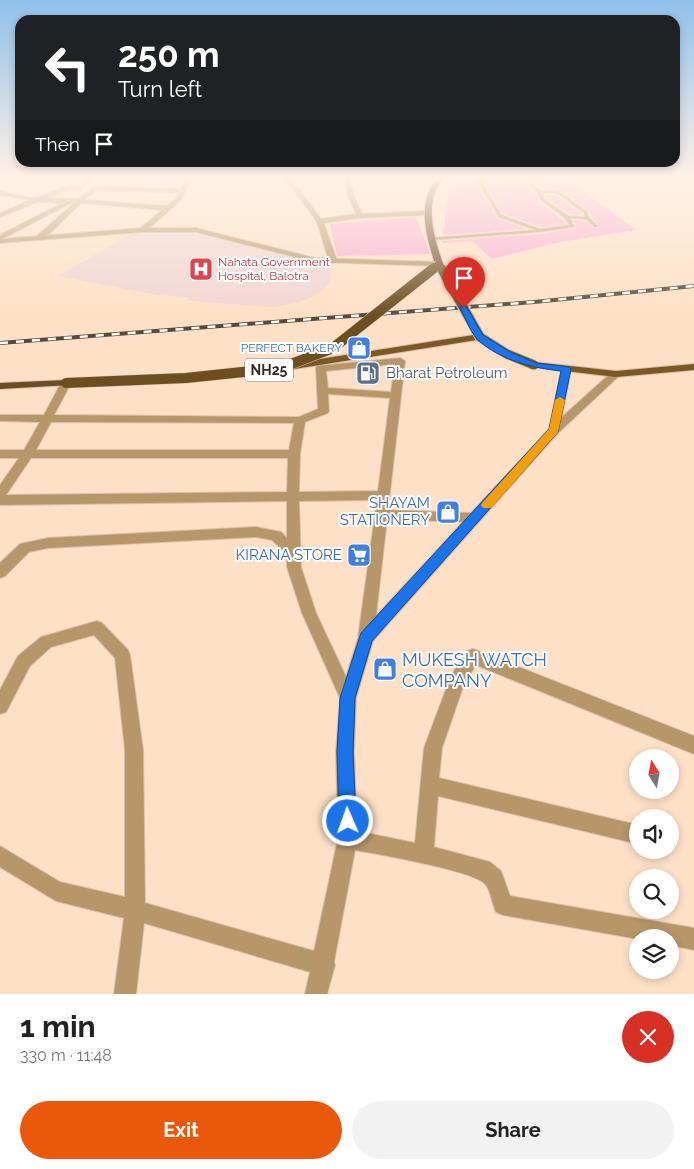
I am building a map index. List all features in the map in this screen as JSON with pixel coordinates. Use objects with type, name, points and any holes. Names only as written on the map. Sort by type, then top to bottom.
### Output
[{"type":"highway","points":[[429,223],[431,239],[439,264]]},
{"type":"highway","name":"NH25","points":[[0,386],[186,378],[280,368],[333,348],[439,264]]},
{"type":"main road","points":[[439,264],[480,337],[507,354],[534,365],[616,374],[694,368]]},
{"type":"main road","points":[[280,368],[480,337]]},
{"type":"street","points":[[0,240],[30,223]]},
{"type":"street","points":[[40,238],[56,223]]},
{"type":"street","points":[[142,230],[150,223]]},
{"type":"street","points":[[321,223],[333,262]]},
{"type":"street","points":[[0,240],[142,230],[196,230],[315,260],[439,264]]},
{"type":"street","points":[[0,418],[300,420],[324,412],[321,368],[400,361],[366,638],[348,698],[345,752],[348,838],[324,965],[316,994]]},
{"type":"street","points":[[554,430],[566,369]]},
{"type":"street","points":[[366,638],[554,430],[616,374]]},
{"type":"street","points":[[0,494],[28,454],[66,384]]},
{"type":"street","points":[[323,391],[397,395]]},
{"type":"street","points":[[300,420],[294,454],[294,567],[309,613],[348,698]]},
{"type":"street","points":[[0,454],[294,454]]},
{"type":"street","points":[[0,500],[384,495]]},
{"type":"street","points":[[381,514],[475,518]]},
{"type":"street","points":[[0,572],[25,548],[48,543],[256,532],[276,536],[294,552]]},
{"type":"street","points":[[0,706],[24,661],[46,642],[97,628],[122,655],[134,750],[136,910],[125,994]]},
{"type":"street","points":[[424,854],[433,748],[457,681],[473,656],[694,745]]},
{"type":"street","points":[[430,785],[629,834]]},
{"type":"street","points":[[348,838],[483,869],[494,878],[503,905],[694,939]]},
{"type":"street","points":[[0,856],[56,891],[136,910],[324,965]]},
{"type":"lane","points":[[521,223],[540,230]]},
{"type":"lane","points":[[431,239],[540,230],[572,226],[570,223]]},
{"type":"shaded area","name":"Nahata Government Hospital, Balotra","points":[[196,231],[330,262],[332,268],[330,283],[316,295],[303,301],[275,307],[188,300],[188,297],[158,295],[58,276],[133,233]]},
{"type":"building","points":[[418,223],[430,254],[337,256],[330,224]]},
{"type":"building","points":[[444,223],[512,223],[527,229],[443,235]]},
{"type":"building","points":[[530,223],[567,224],[540,227]]},
{"type":"building","points":[[575,223],[588,223],[594,228],[600,227],[597,223],[627,223],[636,230],[560,242],[492,259],[472,241],[442,243],[443,241],[538,234],[573,229],[576,226]]},
{"type":"railway","points":[[0,343],[534,302],[694,286]]},
{"type":"slow traffic","points":[[487,505],[554,430],[560,400]]},
{"type":"place","name":"Nahata Government Hospital, Balotra","points":[[201,269]]},
{"type":"place","name":"PERFECT BAKERY","points":[[359,348]]},
{"type":"place","name":"Bharat Petroleum","points":[[368,373]]},
{"type":"place","name":"SHAYAM STATIONERY","points":[[448,512]]},
{"type":"place","name":"KIRANA STORE","points":[[359,555]]},
{"type":"place","name":"MUKESH WATCH COMPANY","points":[[385,669]]},
{"type":"route","points":[[348,821],[345,752],[348,698],[366,638],[554,430],[566,369],[534,365],[507,354],[480,337],[464,308]]}]
